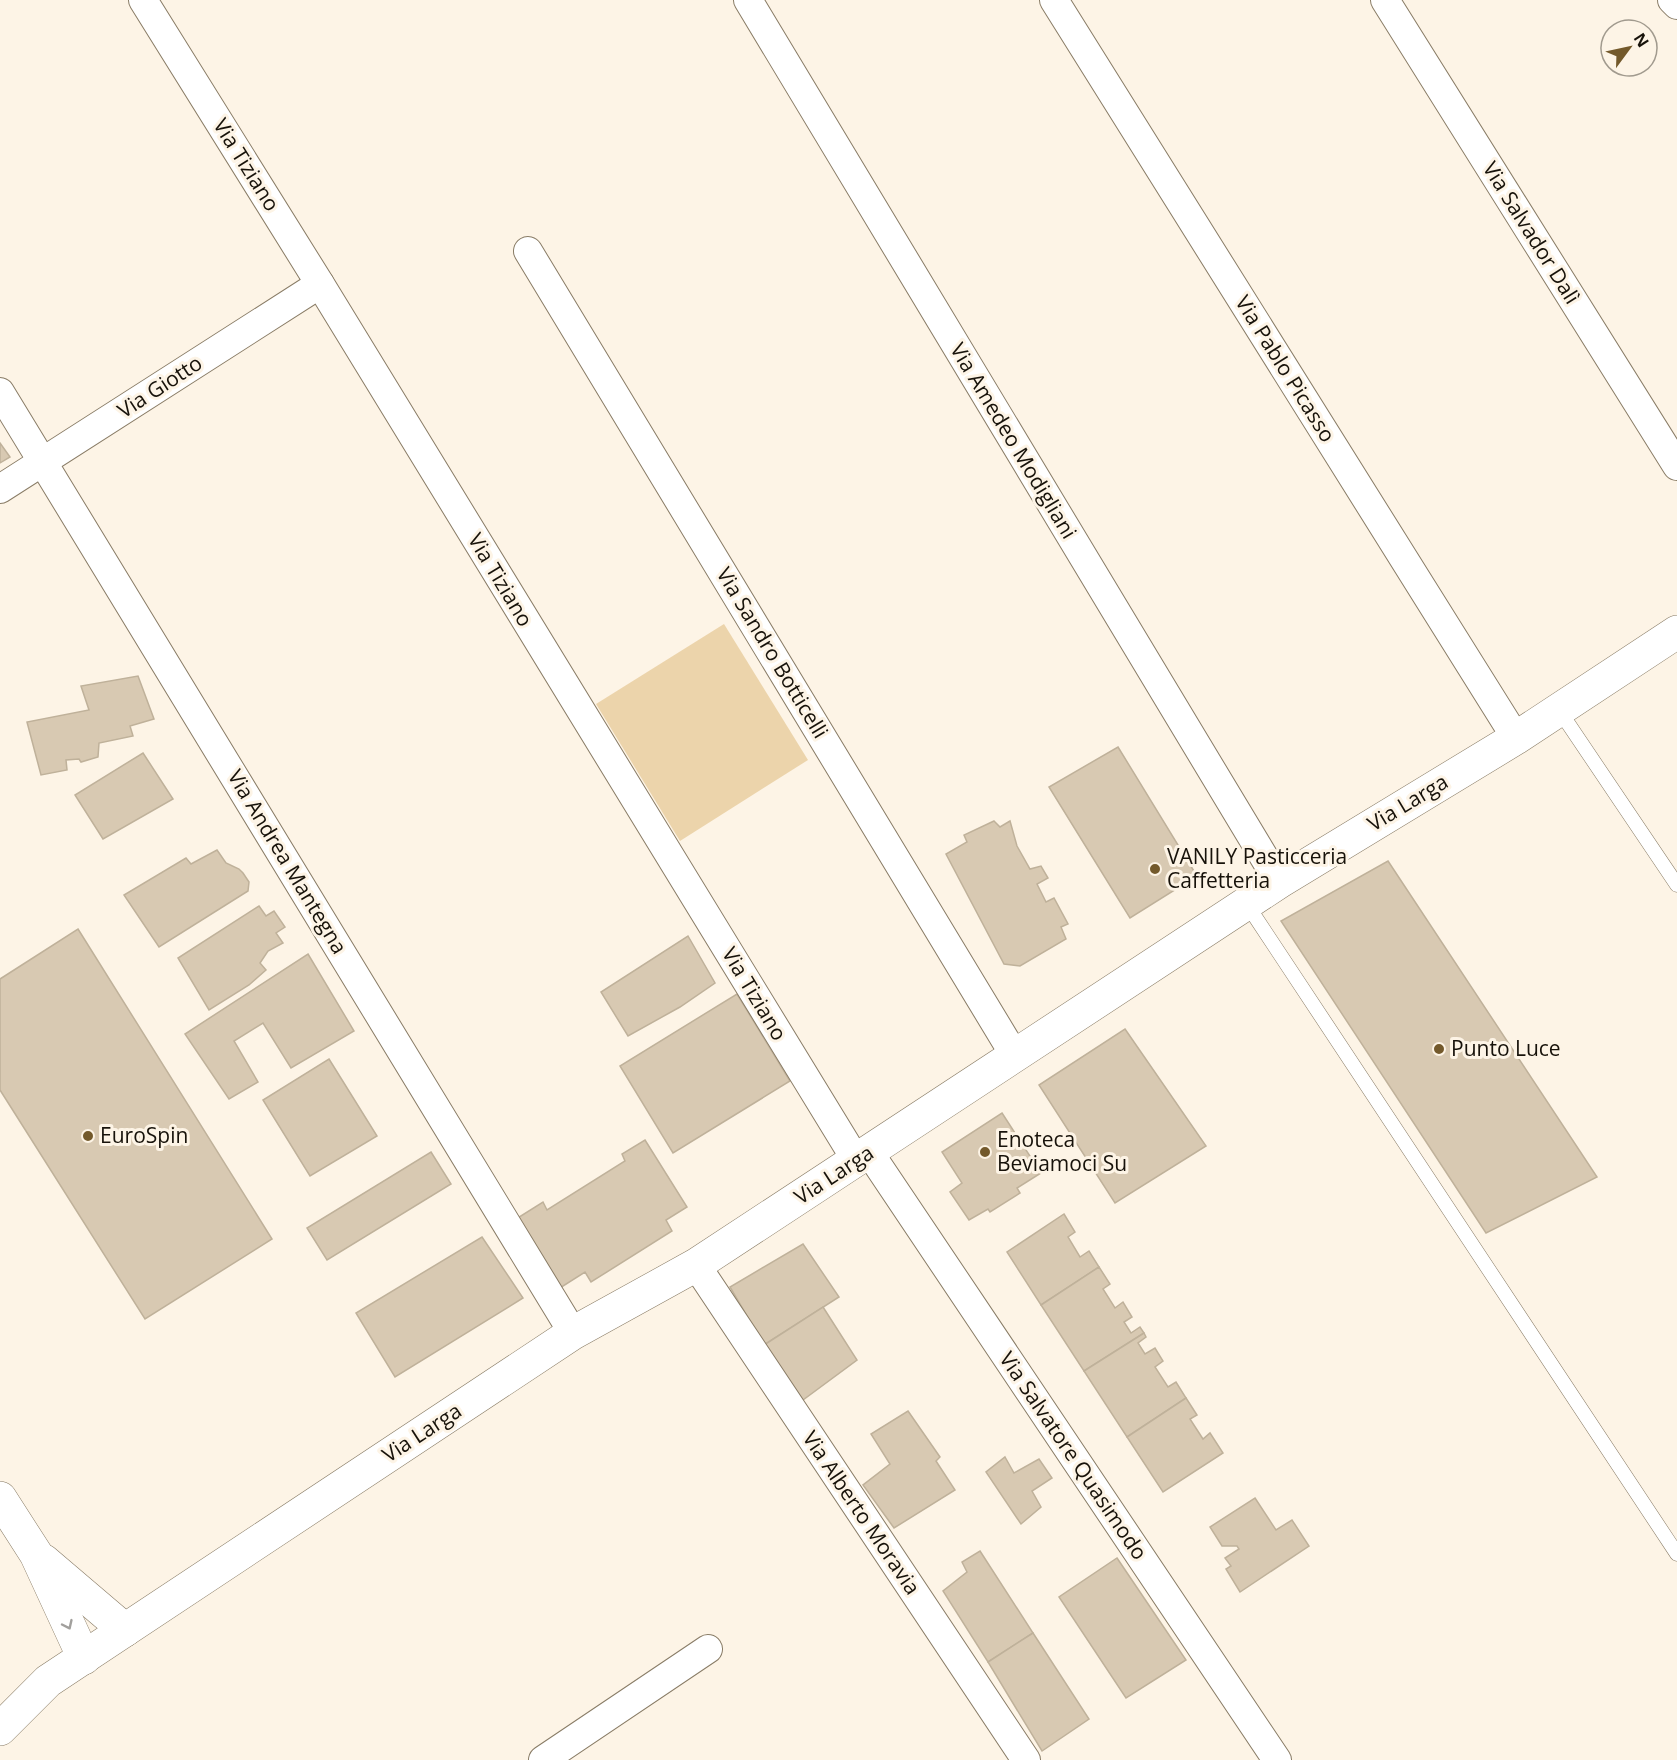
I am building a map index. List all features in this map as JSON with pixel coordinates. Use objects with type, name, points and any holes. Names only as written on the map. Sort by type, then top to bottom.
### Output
[{"type":"street","name":"Via Tiziano","points":[[143,0],[862,1156]]},
{"type":"street","name":"Via Amedeo Modigliani","points":[[748,0],[1279,882]]},
{"type":"street","name":"Via Pablo Picasso","points":[[1054,0],[1516,738]]},
{"type":"street","name":"Via Salvador Dalì","points":[[1385,0],[1677,466]]},
{"type":"street","points":[[1672,0],[1677,5]]},
{"type":"street","name":"Via Sandro Botticelli","points":[[528,251],[1016,1056]]},
{"type":"street","name":"Via Giotto","points":[[0,489],[320,284]]},
{"type":"street","name":"Via Andrea Mantegna","points":[[0,392],[573,1333]]},
{"type":"street","name":"Via Larga","points":[[0,1729],[48,1681],[573,1333],[696,1265],[1246,903],[1516,738],[1677,632]]},
{"type":"street","name":"Via Salvatore Quasimodo","points":[[862,1156],[1277,1760]]},
{"type":"street","name":"Via Alberto Moravia","points":[[696,1265],[1026,1760]]},
{"type":"street","points":[[0,1498],[36,1554],[84,1658]]},
{"type":"street","points":[[36,1554],[125,1630]]},
{"type":"street","points":[[543,1760],[708,1649]]},
{"type":"lane","points":[[1559,710],[1677,885]]},
{"type":"lane","points":[[1246,903],[1677,1554]]},
{"type":"shaded area","points":[[724,624],[808,760],[680,841],[596,704]]},
{"type":"building","points":[[0,443],[10,457],[0,463]]},
{"type":"building","points":[[138,676],[154,719],[130,726],[133,736],[99,743],[98,757],[81,762],[79,759],[66,760],[67,770],[41,775],[27,722],[89,710],[81,686]]},
{"type":"building","points":[[1118,747],[1197,876],[1130,918],[1049,787]]},
{"type":"building","points":[[143,753],[173,799],[103,839],[75,795]]},
{"type":"building","points":[[994,821],[1000,827],[1010,821],[1017,846],[1030,869],[1041,866],[1048,878],[1037,884],[1046,902],[1054,898],[1068,924],[1061,927],[1066,939],[1020,966],[1004,964],[946,854],[967,842],[964,835]]},
{"type":"building","points":[[217,850],[226,863],[243,873],[249,882],[248,891],[159,947],[124,895],[186,858],[191,864]]},
{"type":"building","name":"Punto Luce","points":[[1388,861],[1597,1177],[1486,1233],[1281,921]]},
{"type":"building","points":[[259,906],[266,916],[274,911],[285,927],[276,933],[283,943],[268,951],[260,963],[266,970],[249,985],[209,1010],[178,958]]},
{"type":"building","points":[[78,929],[272,1239],[145,1319],[0,1090],[0,979]]},
{"type":"building","points":[[688,936],[715,983],[680,1007],[628,1036],[601,992]]},
{"type":"building","points":[[308,954],[354,1031],[291,1068],[263,1023],[234,1041],[258,1082],[229,1099],[185,1034]]},
{"type":"building","points":[[737,994],[790,1081],[673,1153],[620,1066]]},
{"type":"building","points":[[1125,1029],[1206,1146],[1115,1203],[1039,1085]]},
{"type":"building","points":[[329,1059],[377,1136],[310,1176],[263,1100]]},
{"type":"building","points":[[1002,1113],[1041,1173],[1017,1188],[1020,1193],[990,1212],[988,1209],[969,1220],[950,1192],[962,1183],[942,1152]]},
{"type":"building","points":[[645,1140],[687,1207],[666,1220],[672,1231],[591,1282],[585,1272],[560,1288],[516,1219],[543,1202],[547,1210],[625,1161],[622,1154]]},
{"type":"building","points":[[431,1152],[451,1184],[327,1260],[307,1228]]},
{"type":"building","points":[[1064,1214],[1075,1232],[1068,1237],[1080,1257],[1089,1251],[1099,1267],[1041,1305],[1007,1252]]},
{"type":"building","points":[[482,1237],[523,1298],[395,1377],[356,1313]]},
{"type":"building","points":[[803,1244],[839,1297],[764,1345],[730,1287]]},
{"type":"building","points":[[1099,1267],[1110,1284],[1103,1289],[1115,1308],[1123,1302],[1132,1317],[1124,1322],[1131,1333],[1140,1327],[1144,1333],[1084,1371],[1041,1305]]},
{"type":"building","points":[[823,1307],[857,1360],[803,1400],[764,1345]]},
{"type":"building","points":[[1144,1333],[1146,1337],[1138,1343],[1145,1354],[1155,1348],[1163,1361],[1155,1367],[1168,1387],[1176,1382],[1186,1398],[1127,1437],[1084,1371]]},
{"type":"building","points":[[1186,1398],[1197,1415],[1190,1419],[1203,1439],[1210,1433],[1223,1453],[1163,1492],[1127,1437]]},
{"type":"building","points":[[908,1411],[940,1457],[936,1461],[955,1490],[894,1528],[863,1485],[890,1464],[871,1434]]},
{"type":"building","points":[[1005,1457],[1014,1473],[1039,1459],[1052,1478],[1032,1491],[1041,1507],[1021,1524],[986,1472]]},
{"type":"building","points":[[1255,1498],[1276,1530],[1292,1520],[1309,1546],[1240,1592],[1226,1569],[1231,1566],[1225,1558],[1239,1549],[1237,1546],[1222,1546],[1210,1527]]},
{"type":"building","points":[[980,1551],[1033,1633],[988,1662],[943,1591],[967,1572],[962,1562]]},
{"type":"building","points":[[1117,1558],[1186,1660],[1126,1698],[1059,1597]]},
{"type":"building","points":[[1033,1633],[1089,1719],[1042,1751],[988,1662]]},
{"type":"place","name":"VANILY Pasticceria Caffetteria","points":[[1155,869]]},
{"type":"place","name":"Punto Luce","points":[[1439,1049]]},
{"type":"place","name":"EuroSpin","points":[[88,1136]]},
{"type":"place","name":"Enoteca Beviamoci Su","points":[[985,1152]]}]
